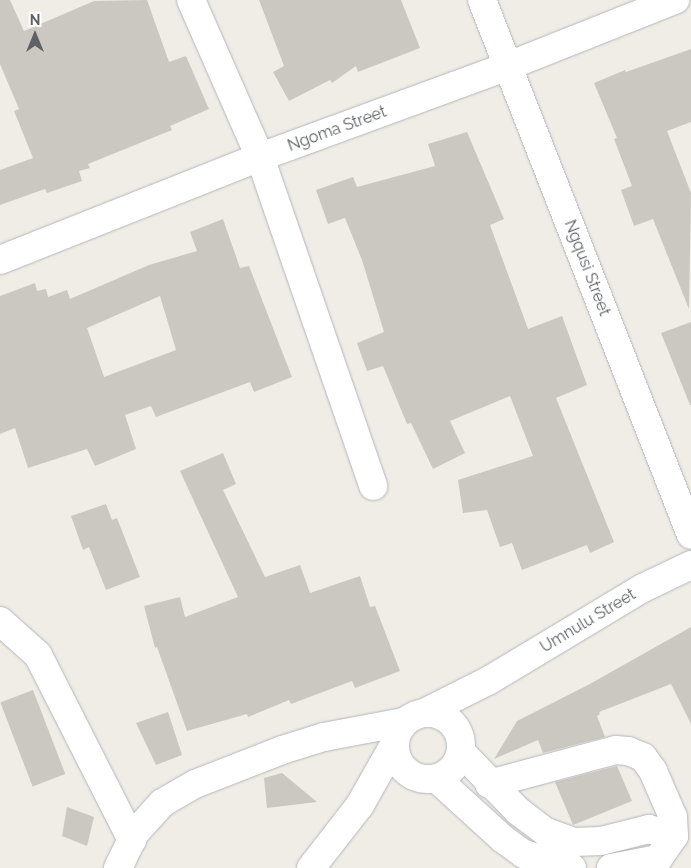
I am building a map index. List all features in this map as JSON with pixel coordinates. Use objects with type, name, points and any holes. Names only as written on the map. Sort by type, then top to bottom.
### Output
[{"type":"street","points":[[191,0],[260,157],[373,486]]},
{"type":"street","name":"Ngqusi Street","points":[[482,0],[691,535]]},
{"type":"street","name":"Ngoma Street","points":[[0,260],[260,157],[508,66],[675,0]]},
{"type":"street","name":"Umnulu Street","points":[[408,726],[488,681],[643,588],[691,565]]},
{"type":"street","points":[[0,621],[38,654],[132,840]]},
{"type":"street","name":"Umnulu Street","points":[[460,741],[488,681]]},
{"type":"street","points":[[118,868],[135,833],[162,803],[196,784],[251,762],[324,737],[408,726],[438,714],[450,720],[460,741],[489,784],[518,811],[546,832],[574,842],[601,841],[662,833],[675,826],[653,771],[643,757],[628,751],[616,750],[489,784]]},
{"type":"street","points":[[408,726],[396,757],[402,768],[424,777],[524,854],[572,868]]},
{"type":"street","points":[[311,868],[360,805],[408,726]]},
{"type":"street","points":[[360,805],[424,777],[448,774],[456,764],[460,741]]},
{"type":"street","points":[[611,868],[660,864],[662,833]]},
{"type":"building","points":[[0,0],[10,0],[24,31],[94,1],[147,0],[169,62],[186,56],[209,109],[170,126],[172,130],[88,164],[90,168],[79,171],[82,181],[47,193],[45,189],[0,205],[0,170],[33,158],[14,111],[19,109],[0,64]]},
{"type":"building","points":[[259,0],[401,0],[420,48],[358,72],[356,66],[332,83],[330,80],[289,101],[273,72],[284,66]]},
{"type":"building","points":[[691,49],[691,122],[667,131],[691,193],[689,309],[653,219],[634,226],[621,190],[632,186],[614,139],[617,138],[594,83],[625,70],[626,72]]},
{"type":"building","points":[[467,132],[504,219],[490,225],[528,329],[562,316],[587,385],[556,398],[614,542],[590,553],[587,545],[522,570],[512,543],[500,547],[487,510],[463,513],[458,480],[533,456],[510,396],[450,421],[465,453],[433,469],[411,423],[407,424],[383,366],[367,371],[357,343],[384,332],[362,260],[345,218],[328,224],[316,190],[353,177],[357,187],[435,166],[428,144]]},
{"type":"building","points":[[223,219],[240,268],[249,266],[292,377],[254,392],[250,382],[156,417],[151,406],[125,415],[136,449],[95,466],[87,449],[28,468],[15,428],[0,434],[0,296],[35,283],[37,291],[46,289],[48,297],[67,290],[70,299],[149,265],[197,251],[190,232]],"holes":[[[160,296],[176,350],[104,377],[87,328]]]},
{"type":"building","points":[[691,322],[691,405],[690,405],[661,333]]},
{"type":"building","points":[[223,453],[236,484],[223,490],[265,577],[300,565],[310,593],[360,576],[370,607],[375,606],[400,671],[355,688],[352,681],[291,704],[289,700],[248,717],[247,714],[187,731],[157,647],[155,648],[144,606],[180,597],[185,617],[238,597],[180,471]]},
{"type":"building","points":[[106,504],[112,520],[117,518],[140,577],[106,590],[89,547],[83,550],[71,516]]},
{"type":"building","points":[[691,627],[691,724],[671,684],[599,712],[600,714],[597,716],[605,737],[543,753],[538,740],[494,759],[517,721],[588,685]]},
{"type":"building","points":[[33,690],[65,774],[33,787],[0,703]]},
{"type":"building","points":[[168,712],[182,755],[156,765],[136,723]]},
{"type":"building","points":[[617,766],[632,801],[573,825],[555,782]]},
{"type":"building","points":[[282,773],[317,802],[267,808],[264,778]]},
{"type":"building","points":[[67,807],[94,817],[87,846],[62,836]]}]
